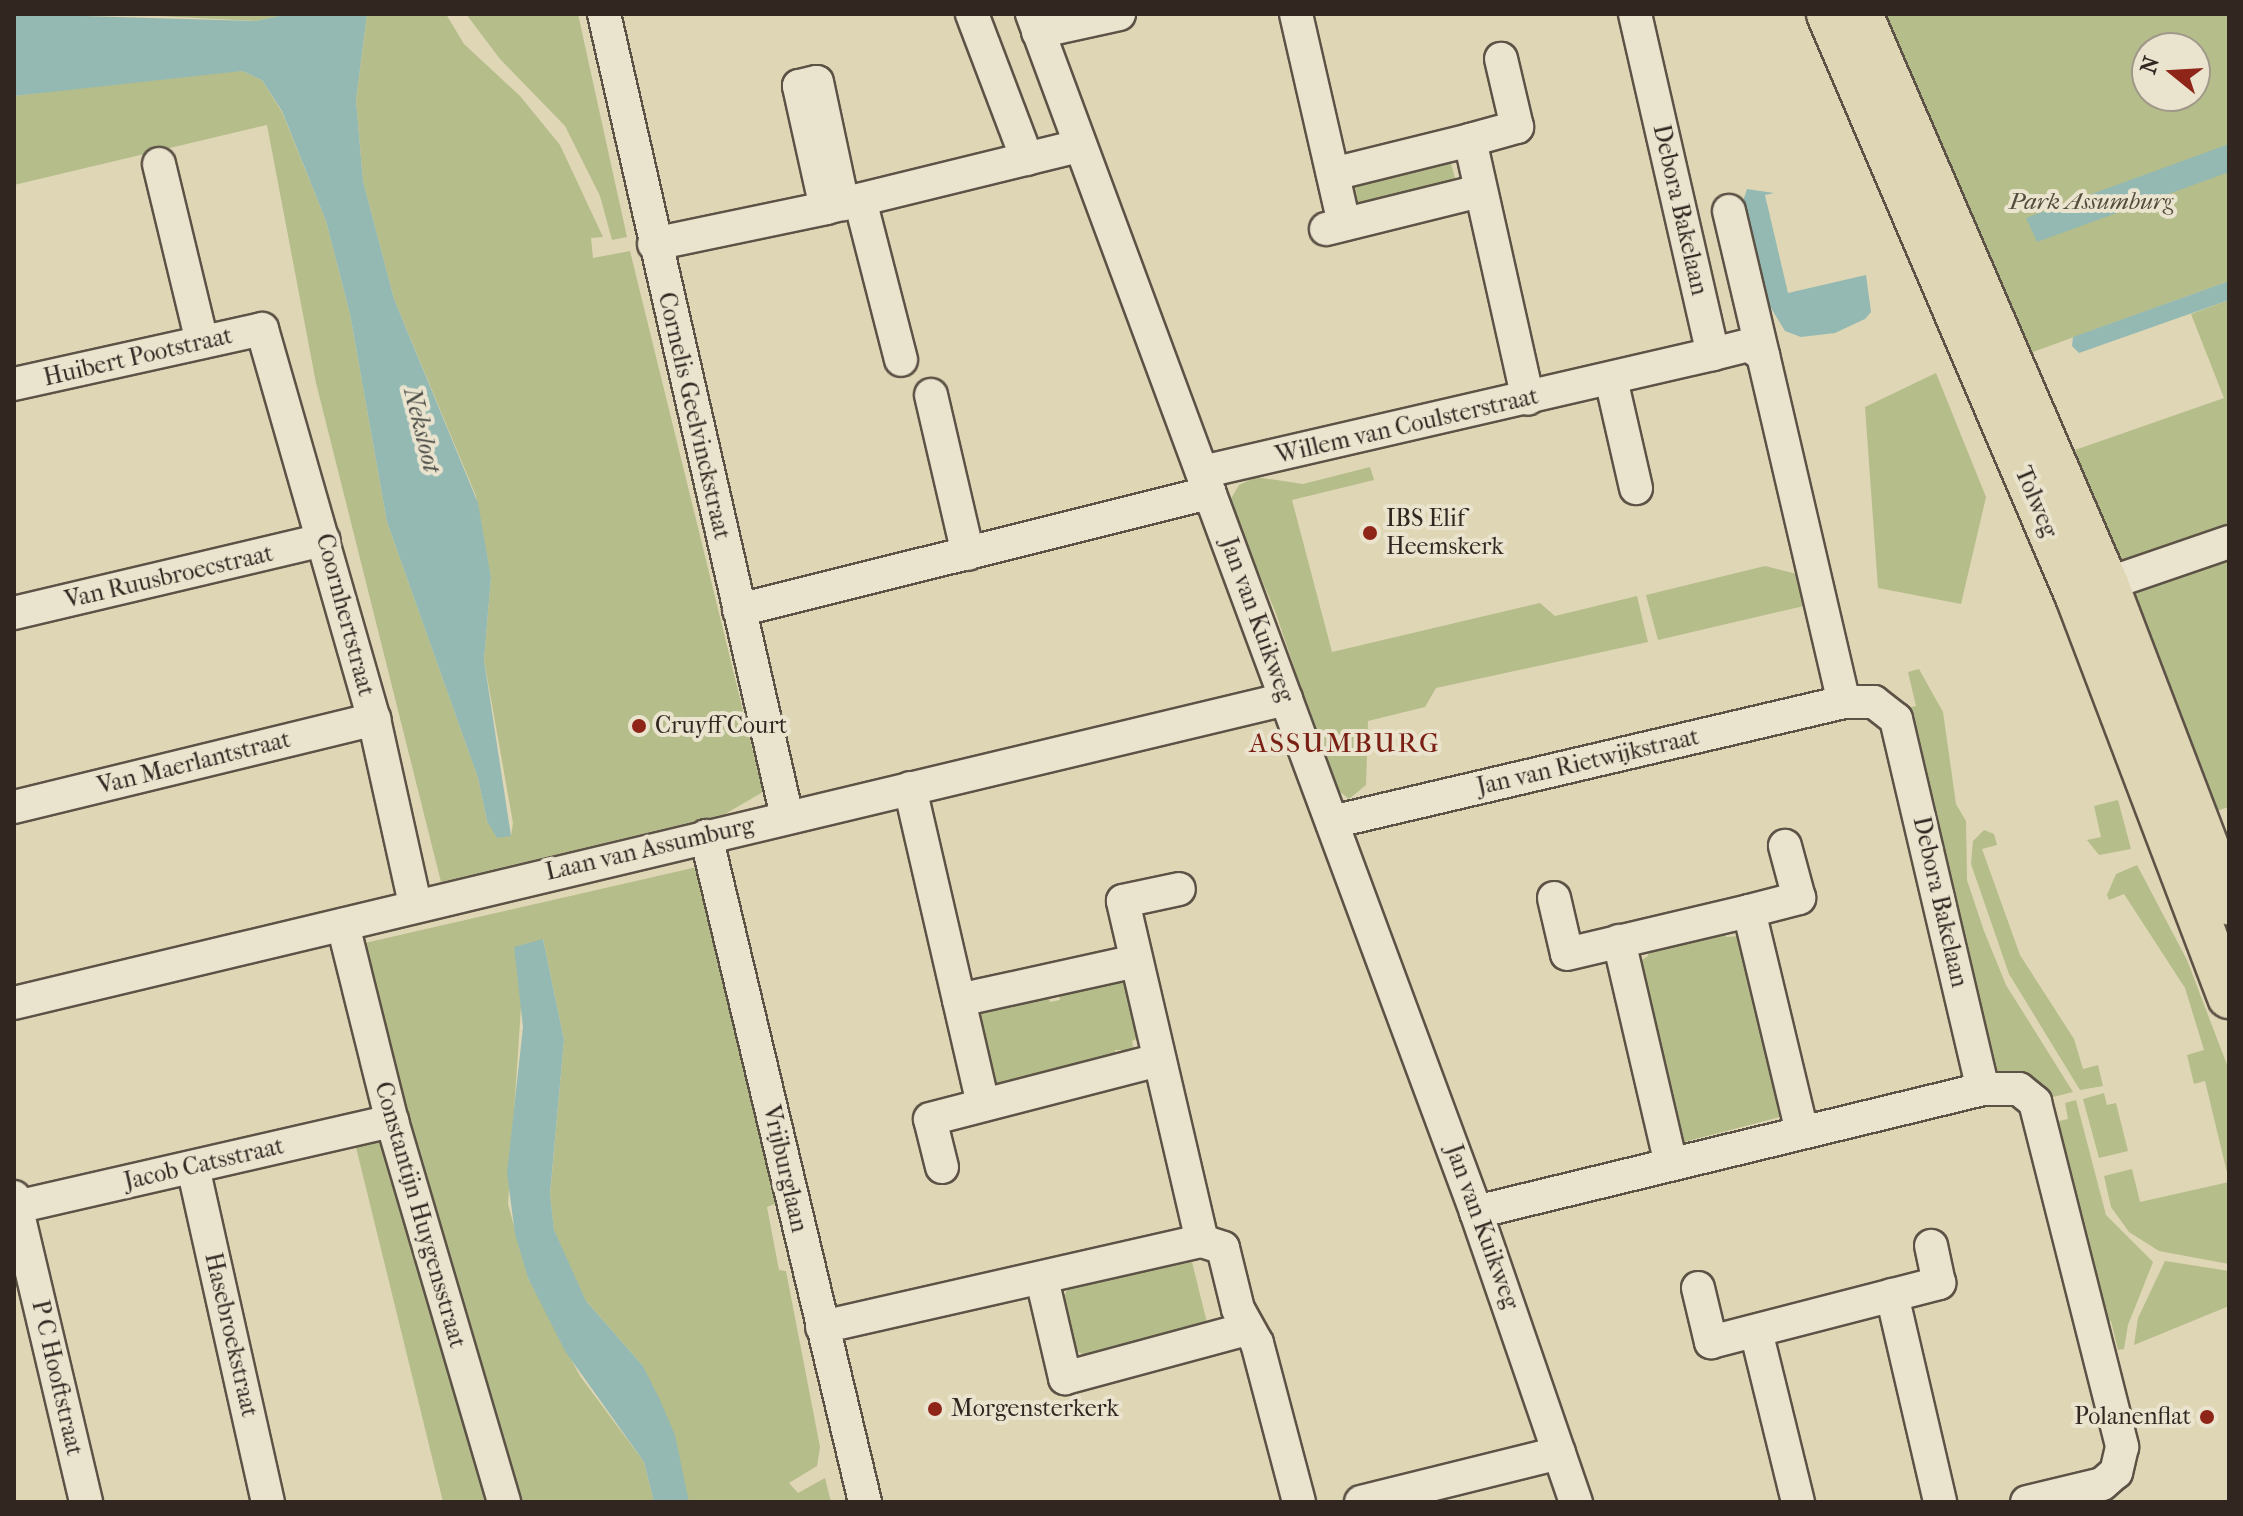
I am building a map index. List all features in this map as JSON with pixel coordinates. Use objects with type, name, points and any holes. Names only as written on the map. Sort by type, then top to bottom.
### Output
[{"type":"main road","name":"Tolweg","points":[[1828,14],[2083,611],[2229,997]]},
{"type":"main road","name":"Tolweg","points":[[1861,14],[2107,584],[2229,903]]},
{"type":"street","name":"Cornelis Geelvinckstraat","points":[[604,14],[787,817]]},
{"type":"street","points":[[972,14],[1027,159]]},
{"type":"street","points":[[1035,23],[1119,14]]},
{"type":"street","points":[[1296,14],[1333,174],[1335,227],[1480,191]]},
{"type":"street","name":"Debora Bakelaan","points":[[1635,14],[1713,354]]},
{"type":"street","name":"Jan van Kuikweg","points":[[1035,23],[1476,1212],[1573,1502]]},
{"type":"street","points":[[1333,174],[1517,127],[1501,59]]},
{"type":"street","points":[[1470,140],[1528,399]]},
{"type":"street","points":[[654,244],[843,204],[1079,146]]},
{"type":"street","points":[[159,164],[202,342]]},
{"type":"street","points":[[843,204],[901,360]]},
{"type":"street","name":"Debora Bakelaan","points":[[1729,211],[1844,702],[1874,702],[1896,719],[1983,1089]]},
{"type":"street","name":"Huibert Pootstraat","points":[[14,384],[262,329]]},
{"type":"street","name":"Coornhertstraat","points":[[262,329],[374,719],[415,904]]},
{"type":"street","points":[[1713,354],[1749,345],[1763,355]]},
{"type":"street","name":"Willem van Coulsterstraat","points":[[739,610],[968,554],[1206,482],[1713,354]]},
{"type":"street","points":[[1611,379],[1636,488]]},
{"type":"street","points":[[931,395],[968,554]]},
{"type":"street","name":"Van Ruusbroecstraat","points":[[14,613],[324,540]]},
{"type":"street","points":[[2107,584],[2229,542]]},
{"type":"street","name":"Laan van Assumburg","points":[[14,1003],[343,925],[415,904],[1286,699]]},
{"type":"street","name":"Jan van Rietwijkstraat","points":[[1332,822],[1844,702]]},
{"type":"street","name":"Van Maerlantstraat","points":[[14,807],[374,719]]},
{"type":"street","points":[[910,788],[983,1105]]},
{"type":"street","name":"Vrijburglaan","points":[[706,836],[865,1502]]},
{"type":"street","points":[[1554,898],[1567,954],[1799,898],[1785,846]]},
{"type":"street","points":[[1179,889],[1123,901],[1202,1241]]},
{"type":"street","points":[[1749,911],[1802,1132]]},
{"type":"street","name":"Constantijn Huygensstraat","points":[[343,925],[392,1121],[504,1502]]},
{"type":"street","points":[[1619,941],[1671,1164]]},
{"type":"street","points":[[959,1000],[1136,961]]},
{"type":"street","points":[[942,1167],[930,1119],[1158,1060]]},
{"type":"street","points":[[1476,1212],[1983,1089],[2019,1089],[2035,1102],[2121,1474],[2102,1484],[2027,1502]]},
{"type":"street","name":"Jacob Catsstraat","points":[[15,1202],[193,1167],[392,1121]]},
{"type":"street","name":"Hasebroekstraat","points":[[193,1167],[268,1502]]},
{"type":"street","name":"P C Hooftstraat","points":[[15,1202],[24,1279],[86,1502]]},
{"type":"street","points":[[822,1327],[1202,1241],[1223,1248],[1247,1329],[1257,1343],[1299,1502]]},
{"type":"street","points":[[1698,1288],[1711,1342],[1939,1283],[1931,1246]]},
{"type":"street","points":[[1042,1279],[1065,1378],[1247,1329]]},
{"type":"street","points":[[1892,1295],[1940,1502]]},
{"type":"street","points":[[1756,1331],[1798,1502]]},
{"type":"street","points":[[1361,1502],[1439,1493],[1559,1453]]},
{"type":"green space","points":[[120,14],[288,14],[256,21]]},
{"type":"green space","points":[[367,14],[446,14],[464,44],[520,96],[560,145],[603,237],[591,238],[593,258],[630,251],[763,792],[725,814],[441,882],[316,383],[267,125],[14,185],[14,96],[206,72],[242,71],[262,80],[282,112],[326,221],[350,314],[387,522],[478,778],[487,821],[511,836],[513,823],[484,660],[491,577],[476,496],[394,299],[363,181],[356,100]]},
{"type":"green space","points":[[466,14],[578,14],[627,237],[612,240],[600,196],[565,126],[500,59]]},
{"type":"green space","name":"Park Assumburg","points":[[1879,14],[2229,14],[2229,281],[2027,354]]},
{"type":"green space","points":[[1450,160],[1457,185],[1350,214],[1344,187]]},
{"type":"green space","points":[[2229,300],[2229,536],[2110,579],[2052,458],[2224,398],[2191,314]]},
{"type":"green space","points":[[1936,373],[1986,497],[1961,604],[1878,588],[1865,407]]},
{"type":"green space","points":[[1370,467],[1374,480],[1292,500],[1332,652],[1540,603],[1555,616],[1637,596],[1648,642],[1436,688],[1425,707],[1368,721],[1366,785],[1349,799],[1339,791],[1321,747],[1275,611],[1229,502],[1239,485],[1256,477],[1303,484]]},
{"type":"green space","points":[[2229,553],[2229,807],[2219,810],[2211,809],[2124,597]]},
{"type":"green space","points":[[1765,566],[1797,574],[1804,606],[1658,640],[1646,595]]},
{"type":"green space","points":[[1919,669],[1943,712],[1956,804],[1966,821],[1967,880],[1984,931],[2006,985],[2073,1092],[2045,1099],[1995,1075],[1923,789],[1930,787],[1915,722],[1908,723],[1904,709],[1916,706],[1908,672]]},
{"type":"green space","points":[[2118,800],[2131,849],[2099,855],[2087,840],[2101,837],[2094,806]]},
{"type":"green space","points":[[1984,830],[1994,834],[1997,845],[1982,849],[2020,955],[2074,1039],[2083,1069],[2098,1065],[2103,1086],[2080,1090],[2009,974],[1971,864],[1973,841]]},
{"type":"green space","points":[[2137,865],[2187,960],[2229,1070],[2229,1181],[2205,1081],[2194,1084],[2187,1055],[2204,1050],[2185,988],[2124,894],[2109,900],[2107,895],[2116,874]]},
{"type":"green space","points":[[697,867],[777,1203],[767,1207],[779,1270],[786,1271],[820,1447],[817,1466],[789,1483],[798,1493],[825,1478],[831,1502],[689,1502],[643,1366],[586,1301],[571,1274],[554,1230],[550,1195],[564,1040],[543,939],[522,992],[508,1204],[528,1278],[580,1376],[644,1462],[654,1502],[517,1502],[392,1075],[365,943]]},
{"type":"green space","points":[[1723,930],[1726,937],[1740,936],[1781,1101],[1780,1117],[1684,1142],[1678,1140],[1634,965],[1648,956],[1649,948]]},
{"type":"green space","points":[[1118,977],[1130,987],[1142,1036],[1132,1041],[1135,1057],[1124,1059],[1121,1050],[1115,1050],[1117,1062],[1001,1085],[992,1080],[978,1020],[981,1010],[1048,994],[1050,1002],[1060,1000],[1058,988]]},
{"type":"green space","points":[[2104,1093],[2107,1105],[2116,1103],[2128,1151],[2099,1158],[2083,1099]]},
{"type":"green space","points":[[2076,1100],[2106,1215],[2153,1262],[2128,1325],[2124,1349],[2118,1350],[2111,1321],[2103,1323],[2059,1127],[2051,1123],[2068,1119],[2065,1103]]},
{"type":"green space","points":[[381,1135],[418,1267],[491,1502],[443,1502],[354,1139]]},
{"type":"green space","points":[[2132,1169],[2140,1202],[2229,1182],[2229,1264],[2159,1251],[2129,1232],[2111,1207],[2104,1176]]},
{"type":"green space","points":[[2165,1261],[2229,1271],[2229,1306],[2134,1345],[2138,1318]]},
{"type":"green space","points":[[1192,1262],[1209,1331],[1089,1357],[1072,1349],[1061,1302],[1068,1288]]},
{"type":"water","name":"Neksloot","points":[[14,14],[256,21],[288,14],[367,14],[356,100],[363,181],[394,299],[478,503],[491,577],[484,660],[511,836],[497,838],[487,821],[478,778],[387,522],[350,314],[326,221],[282,111],[262,80],[242,71],[14,96]]},
{"type":"water","points":[[2229,144],[2229,172],[2037,242],[2026,218]]},
{"type":"water","points":[[1747,189],[1774,193],[1765,195],[1788,293],[1866,275],[1871,312],[1865,319],[1835,333],[1801,337],[1785,331],[1766,300],[1740,210]]},
{"type":"water","points":[[2229,281],[2229,300],[2079,353],[2072,346],[2073,337]]},
{"type":"water","points":[[543,939],[564,1040],[550,1194],[554,1230],[586,1301],[643,1366],[660,1400],[675,1435],[689,1502],[654,1502],[644,1462],[565,1351],[528,1278],[515,1234],[507,1173],[523,1027],[514,947]]},
{"type":"place","name":"IBS Elif Heemskerk","points":[[1370,533]]},
{"type":"place","name":"Cruyff Court","points":[[639,726]]},
{"type":"place","name":"Morgensterkerk","points":[[935,1409]]},
{"type":"place","name":"Polanenflat","points":[[2207,1417]]},
{"type":"district","name":"ASSUMBURG","points":[[1345,743]]}]
